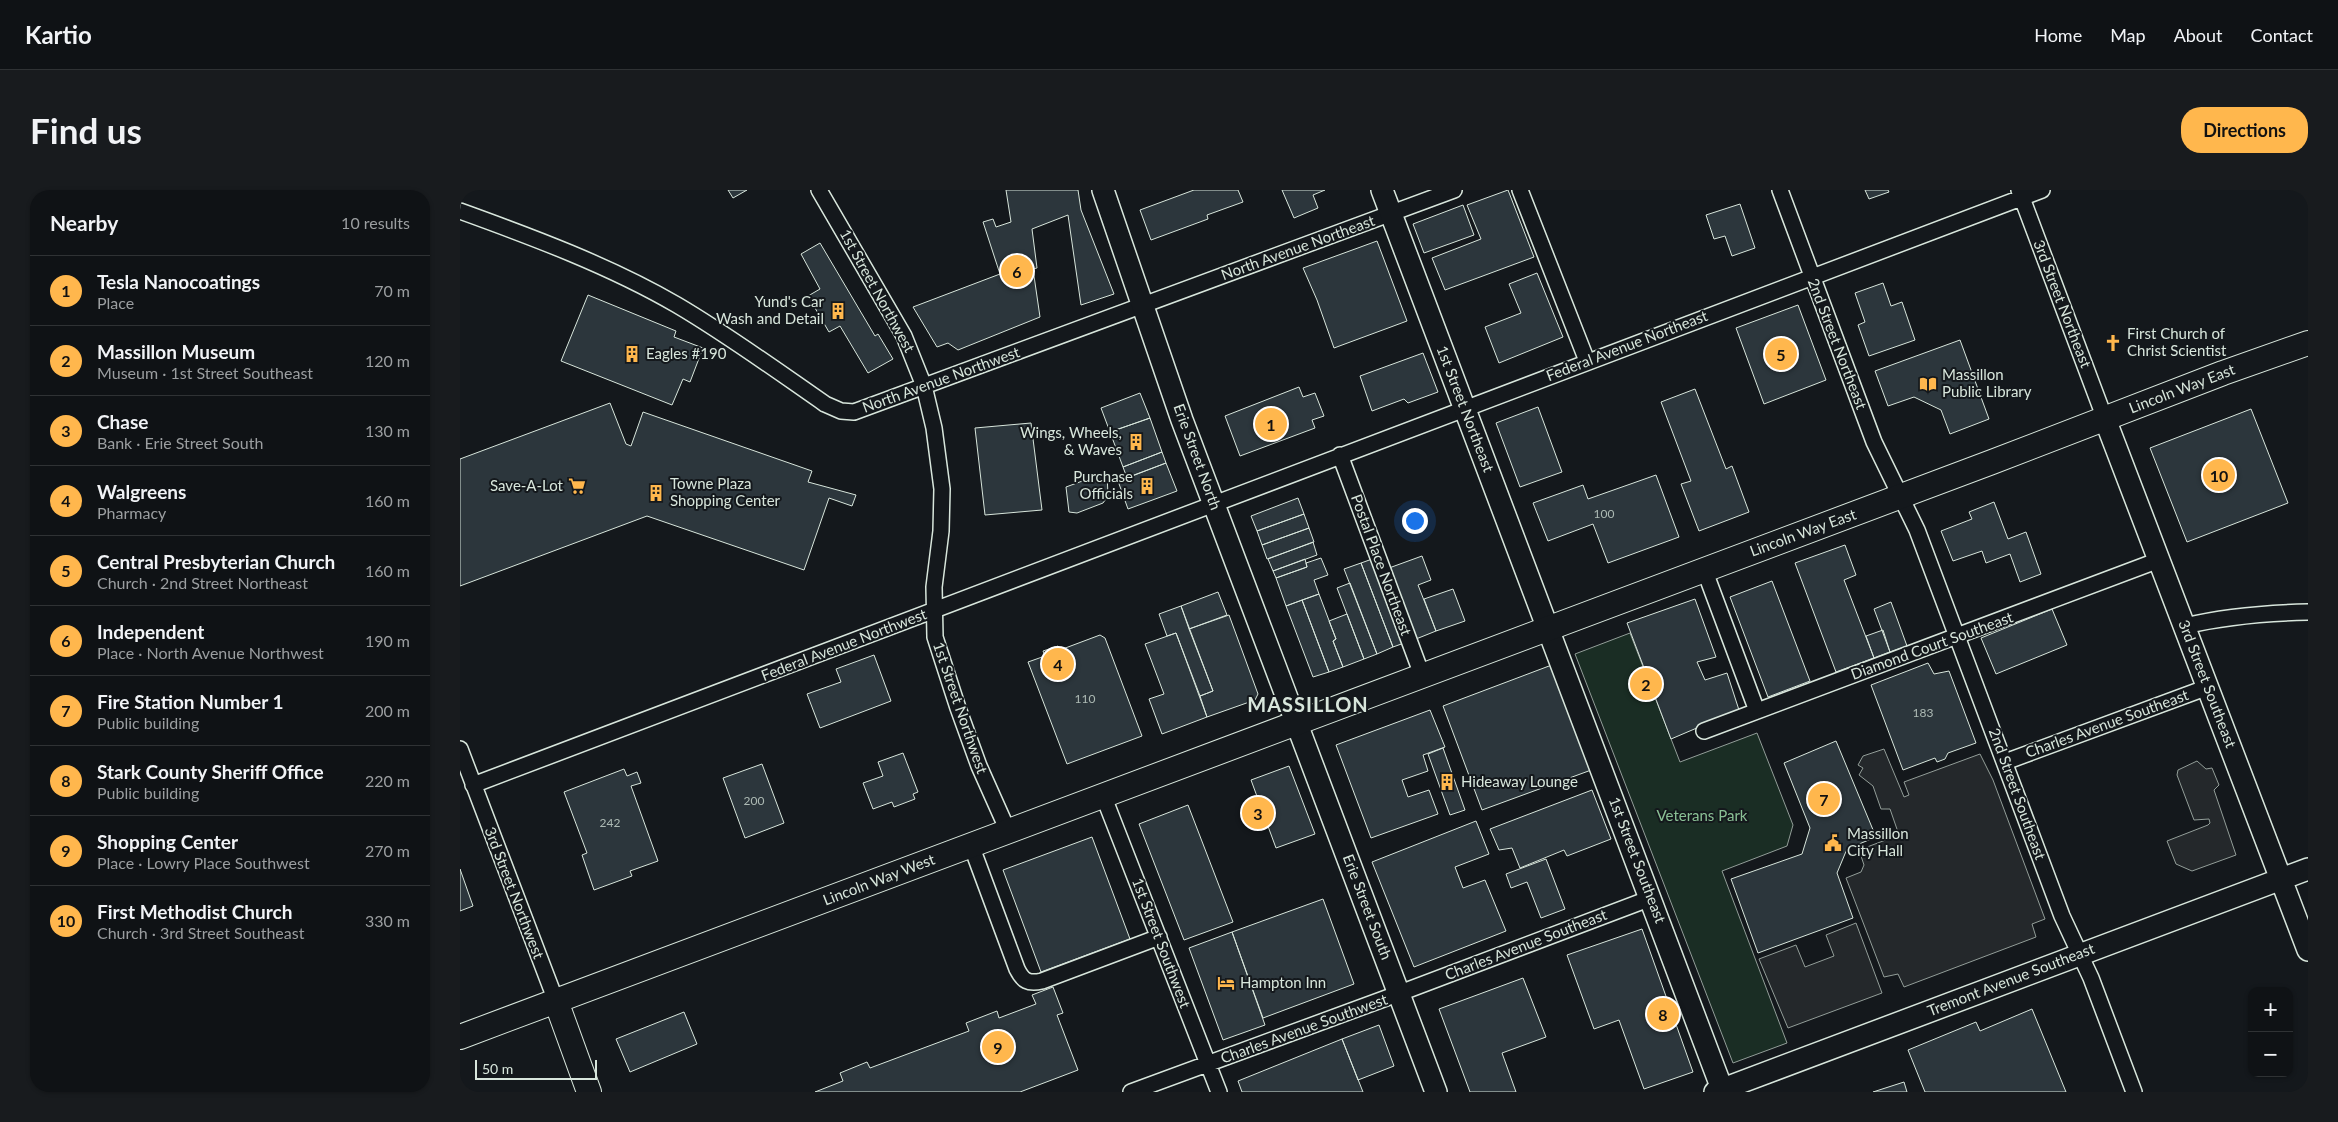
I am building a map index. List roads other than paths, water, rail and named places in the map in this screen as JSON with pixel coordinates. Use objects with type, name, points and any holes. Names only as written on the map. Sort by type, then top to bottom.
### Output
[{"type":"main road","name":"Lincoln Way East","points":[[1297,722],[1901,496],[2223,373],[2308,343]]},
{"type":"main road","name":"Lincoln Way West","points":[[460,1037],[1297,722]]},
{"type":"main road","points":[[556,1001],[589,1092]]},
{"type":"street","name":"1st Street Northwest","points":[[819,190],[904,336],[924,386],[934,428],[942,489],[941,532],[933,611],[938,650],[979,766],[1008,831]]},
{"type":"street","name":"Erie Street North","points":[[1103,190],[1213,503],[1297,722]]},
{"type":"street","name":"1st Street Northeast","points":[[1382,190],[1549,627]]},
{"type":"street","name":"North Avenue Northeast","points":[[1143,306],[1454,190]]},
{"type":"street","points":[[1520,190],[1587,361]]},
{"type":"street","name":"2nd Street Northeast","points":[[1780,190],[1874,442],[1901,496]]},
{"type":"street","name":"Federal Avenue Northeast","points":[[1213,503],[1812,276],[2021,194],[2042,190]]},
{"type":"street","name":"3rd Street Northeast","points":[[2021,194],[2105,418]]},
{"type":"street","name":"North Avenue Northwest","points":[[460,211],[610,271],[644,287],[699,319],[826,404],[841,411],[854,412],[867,408],[1143,306]]},
{"type":"street","name":"3rd Street Southeast","points":[[2105,418],[2308,950]]},
{"type":"street","name":"Postal Place Northeast","points":[[1340,455],[1422,675]]},
{"type":"street","name":"2nd Street Southeast","points":[[1901,496],[1917,530],[2062,916],[2091,978],[2134,1092]]},
{"type":"street","name":"Federal Avenue Northwest","points":[[473,785],[1213,503]]},
{"type":"street","name":"Diamond Court Southeast","points":[[1704,731],[2159,560]]},
{"type":"street","points":[[1704,569],[1757,711]]},
{"type":"street","points":[[2185,626],[2236,616],[2308,612]]},
{"type":"street","name":"1st Street Southeast","points":[[1549,627],[1651,898],[1720,1091]]},
{"type":"street","name":"Charles Avenue Southeast","points":[[2005,762],[2208,687]]},
{"type":"street","name":"Erie Street South","points":[[1297,722],[1436,1092]]},
{"type":"street","name":"3rd Street Northwest","points":[[460,749],[556,1001]]},
{"type":"street","name":"1st Street Southwest","points":[[1104,795],[1219,1092]]},
{"type":"street","points":[[971,845],[1017,969],[1026,981],[1032,983],[1042,981],[1159,937]]},
{"type":"street","name":"Tremont Avenue Southeast","points":[[1720,1091],[2308,869]]},
{"type":"street","name":"Charles Avenue Southeast","points":[[1400,993],[1651,898]]},
{"type":"street","name":"Charles Avenue Southwest","points":[[1131,1092],[1400,993]]},
{"type":"place","name":"Independent","points":[[1017,271]]},
{"type":"place","name":"Yund's Car Wash and Detail","points":[[838,311]]},
{"type":"place","name":"First Church of Christ Scientist","points":[[2113,343]]},
{"type":"place","name":"Eagles #190","points":[[632,354]]},
{"type":"place","name":"Central Presbyterian Church","points":[[1781,354]]},
{"type":"place","name":"Massillon Public Library","points":[[1928,384]]},
{"type":"place","name":"Tesla Nanocoatings","points":[[1271,424]]},
{"type":"place","name":"Wings, Wheels, & Waves","points":[[1136,442]]},
{"type":"place","name":"First Methodist Church","points":[[2219,475]]},
{"type":"place","name":"Save-A-Lot","points":[[577,486]]},
{"type":"place","name":"Purchase Officials","points":[[1147,486]]},
{"type":"place","name":"Towne Plaza Shopping Center","points":[[656,493]]},
{"type":"place","name":"Walgreens","points":[[1058,664]]},
{"type":"place","name":"Massillon Museum","points":[[1646,684]]},
{"type":"place","name":"Hideaway Lounge","points":[[1447,782]]},
{"type":"place","name":"Fire Station Number 1","points":[[1824,799]]},
{"type":"place","name":"Chase","points":[[1258,813]]},
{"type":"place","name":"Massillon City Hall","points":[[1833,843]]},
{"type":"place","name":"Hampton Inn","points":[[1226,983]]},
{"type":"place","name":"Stark County Sheriff Office","points":[[1663,1014]]},
{"type":"place","name":"Shopping Center","points":[[998,1047]]},
{"type":"district","name":"MASSILLON","points":[[1308,705]]},
{"type":"park label","name":"Veterans Park","points":[[1702,816]]}]
